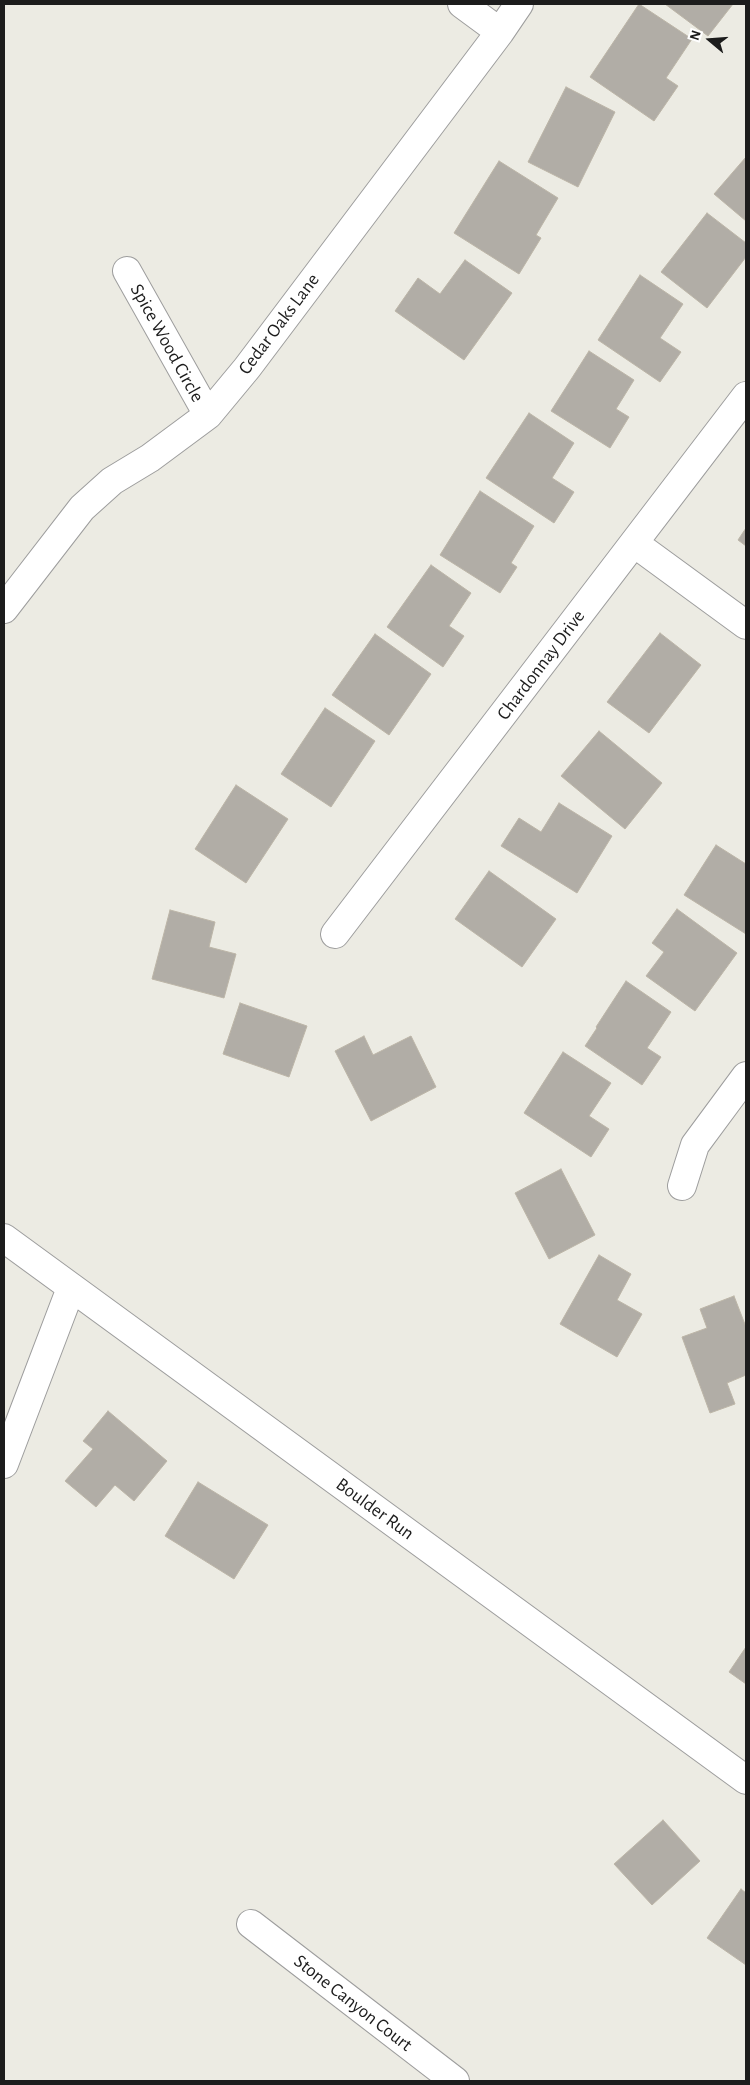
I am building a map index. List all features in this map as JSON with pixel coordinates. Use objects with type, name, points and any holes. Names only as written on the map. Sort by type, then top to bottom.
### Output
[{"type":"street","points":[[462,4],[500,32]]},
{"type":"street","name":"Cedar Oaks Lane","points":[[4,610],[82,508],[112,481],[150,458],[208,415],[247,368],[500,32],[519,4]]},
{"type":"street","name":"Spice Wood Circle","points":[[127,271],[208,415]]},
{"type":"street","name":"Chardonnay Drive","points":[[335,934],[746,396]]},
{"type":"street","points":[[634,543],[746,625]]},
{"type":"street","points":[[682,1186],[695,1145],[746,1076]]},
{"type":"street","name":"Boulder Run","points":[[4,1238],[746,1780]]},
{"type":"street","points":[[4,1464],[71,1288]]},
{"type":"street","name":"Stone Canyon Court","points":[[251,1924],[455,2081]]},
{"type":"building","points":[[639,4],[692,39],[666,78],[678,86],[654,121],[590,77]]},
{"type":"building","points":[[665,4],[733,4],[708,36]]},
{"type":"building","points":[[566,87],[615,112],[578,187],[528,162]]},
{"type":"building","points":[[746,157],[746,221],[714,194]]},
{"type":"building","points":[[499,161],[558,198],[536,235],[541,238],[519,274],[454,233]]},
{"type":"building","points":[[707,213],[746,243],[746,257],[707,308],[661,272]]},
{"type":"building","points":[[465,260],[512,293],[464,360],[395,311],[418,278],[440,294]]},
{"type":"building","points":[[640,275],[683,304],[660,338],[681,352],[660,382],[598,340]]},
{"type":"building","points":[[589,351],[634,380],[616,409],[629,417],[610,448],[551,411]]},
{"type":"building","points":[[529,413],[574,443],[552,478],[574,492],[554,523],[486,478]]},
{"type":"building","points":[[480,491],[534,526],[511,563],[517,567],[500,593],[440,555]]},
{"type":"building","points":[[746,528],[746,546],[738,540]]},
{"type":"building","points":[[431,565],[471,593],[449,626],[464,636],[443,667],[387,627]]},
{"type":"building","points":[[660,633],[701,665],[649,733],[607,702]]},
{"type":"building","points":[[375,634],[431,674],[389,735],[332,695]]},
{"type":"building","points":[[325,708],[375,741],[331,807],[281,774]]},
{"type":"building","points":[[599,731],[662,783],[625,829],[561,776]]},
{"type":"building","points":[[236,785],[288,819],[246,883],[195,849]]},
{"type":"building","points":[[559,803],[612,836],[577,893],[501,846],[519,818],[541,832]]},
{"type":"building","points":[[716,845],[746,864],[746,934],[684,895]]},
{"type":"building","points":[[489,871],[556,919],[522,967],[455,919]]},
{"type":"building","points":[[677,909],[737,953],[695,1011],[646,976],[664,952],[652,943]]},
{"type":"building","points":[[170,910],[215,922],[209,947],[236,954],[224,998],[152,979]]},
{"type":"building","points":[[626,981],[671,1012],[647,1048],[661,1057],[642,1085],[585,1046]]},
{"type":"building","points":[[240,1003],[307,1026],[289,1077],[223,1054]]},
{"type":"building","points":[[364,1036],[373,1055],[411,1036],[436,1087],[371,1121],[335,1051]]},
{"type":"building","points":[[563,1052],[611,1083],[589,1116],[609,1129],[591,1157],[524,1113]]},
{"type":"building","points":[[561,1169],[595,1235],[549,1259],[515,1193]]},
{"type":"building","points":[[599,1255],[631,1274],[617,1300],[642,1314],[617,1357],[560,1324]]},
{"type":"building","points":[[734,1296],[746,1327],[746,1375],[727,1383],[735,1404],[710,1413],[682,1337],[707,1328],[700,1309]]},
{"type":"building","points":[[108,1411],[167,1461],[134,1501],[115,1485],[96,1507],[65,1481],[93,1449],[83,1441]]},
{"type":"building","points":[[198,1482],[268,1525],[234,1579],[165,1536]]},
{"type":"building","points":[[746,1647],[746,1684],[729,1672]]},
{"type":"building","points":[[663,1820],[700,1861],[652,1905],[614,1864]]},
{"type":"building","points":[[741,1889],[746,1893],[746,1965],[707,1938]]}]
